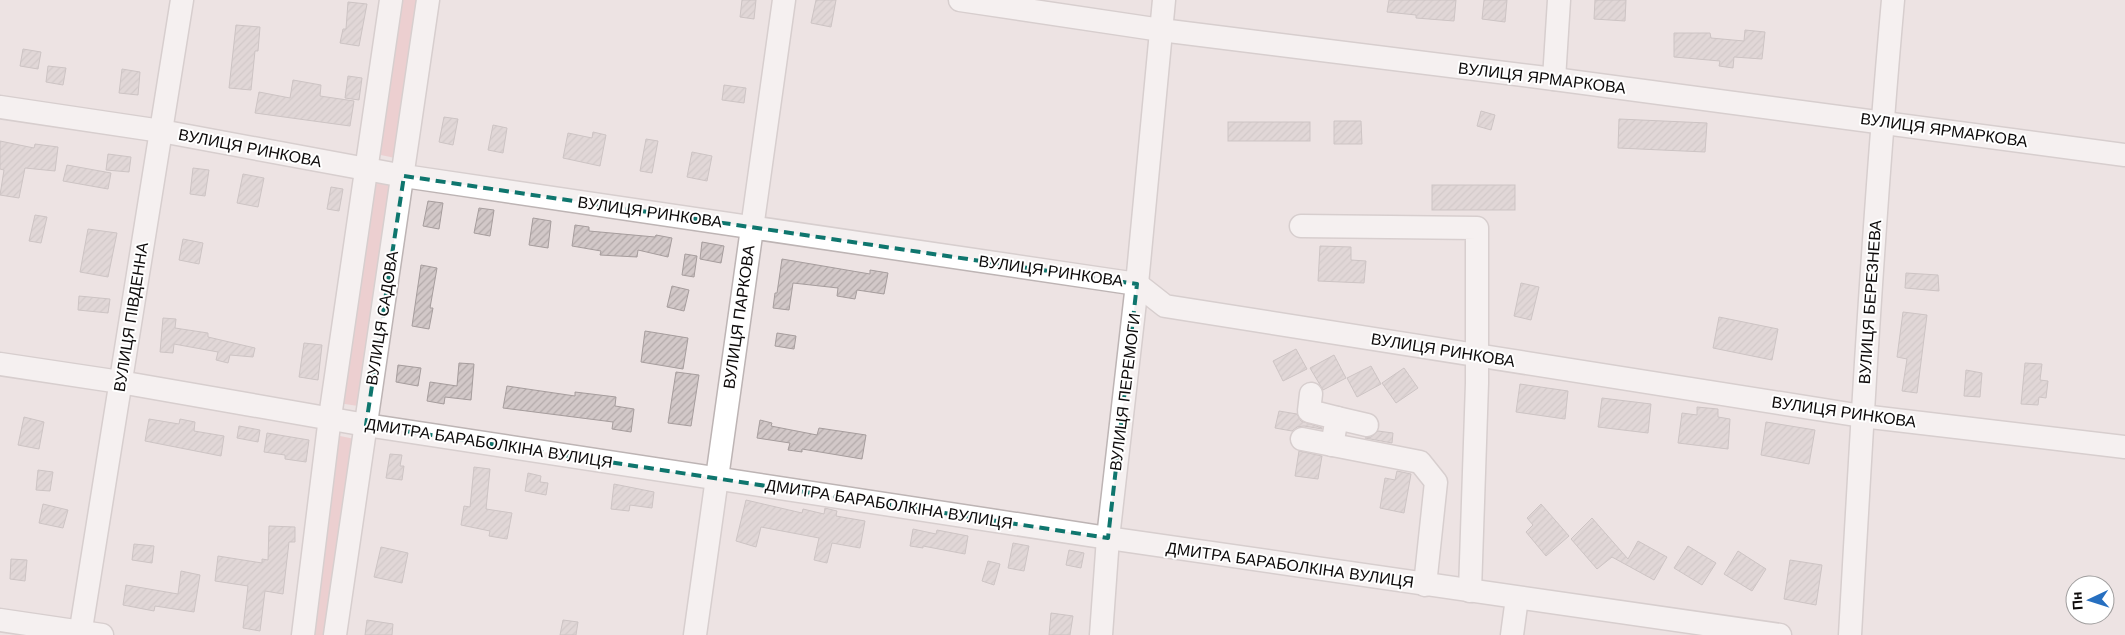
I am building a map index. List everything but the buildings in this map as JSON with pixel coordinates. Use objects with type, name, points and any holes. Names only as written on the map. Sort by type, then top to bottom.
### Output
[{"type":"street","name":"ВУЛИЦЯ ПІВДЕННА","points":[[87,634],[120,382],[182,0]]},
{"type":"street","points":[[304,635],[330,417],[391,0]]},
{"type":"street","name":"ВУЛИЦЯ САДОВА","points":[[335,635],[404,176],[428,0]]},
{"type":"street","name":"ВУЛИЦЯ ПАРКОВА","points":[[695,635],[784,0]]},
{"type":"street","name":"ВУЛИЦЯ ЯРМАРКОВА","points":[[960,0],[1161,30],[1554,79],[2125,154]]},
{"type":"street","name":"ВУЛИЦЯ ПЕРЕМОГИ","points":[[1101,635],[1108,538],[1137,284],[1164,0]]},
{"type":"street","points":[[1554,79],[1559,0]]},
{"type":"street","name":"ВУЛИЦЯ БЕРЕЗНЕВА","points":[[1850,635],[1862,416],[1882,122],[1893,0]]},
{"type":"street","name":"ВУЛИЦЯ РИНКОВА","points":[[0,107],[161,131],[404,176],[1137,284],[1165,306],[1862,416],[2125,447]]},
{"type":"street","points":[[1301,226],[1477,228],[1477,355],[1470,591]]},
{"type":"street","name":"ДМИТРА БАРАБОЛКІНА ВУЛИЦЯ","points":[[0,364],[120,382],[366,424],[1108,538],[1780,635]]},
{"type":"street","points":[[1311,394],[1309,411],[1367,425]]},
{"type":"street","points":[[1332,445],[1337,418]]},
{"type":"street","points":[[1302,439],[1420,462],[1436,482],[1425,584]]},
{"type":"street","points":[[1512,635],[1516,598]]},
{"type":"street","points":[[0,620],[87,634]]},
{"type":"highlighted area","points":[[404,176],[1137,284],[1108,538],[366,425]]},
{"type":"shaded area","points":[[399,0],[419,0],[395,158],[376,154]]},
{"type":"shaded area","points":[[372,177],[392,180],[358,406],[338,403]]},
{"type":"shaded area","points":[[335,435],[355,439],[328,635],[308,635]]}]
